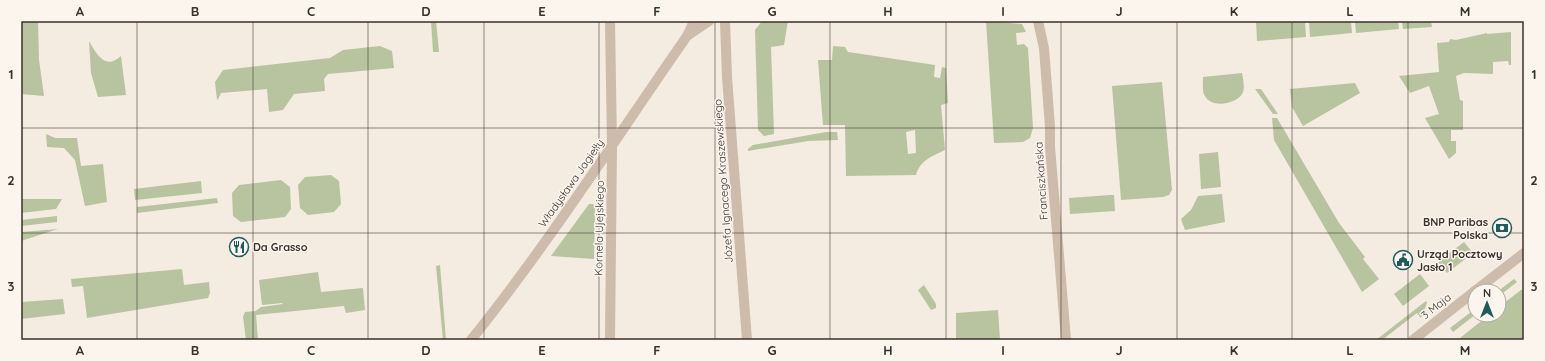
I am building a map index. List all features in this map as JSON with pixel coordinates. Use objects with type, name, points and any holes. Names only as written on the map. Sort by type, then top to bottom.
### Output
[{"type":"street","name":"Kornela Ujejskiego","points":[[610,21],[612,145],[610,340]]},
{"type":"street","name":"Władysława Jagiełły","points":[[471,340],[523,272],[612,145],[687,36],[694,21]]},
{"type":"street","name":"Władysława Jagiełły","points":[[687,36],[709,21]]},
{"type":"street","name":"Józefa Ignacego Kraszewskiego","points":[[725,21],[725,42],[747,340]]},
{"type":"street","name":"Franciszkańska","points":[[1038,21],[1044,48],[1046,69],[1050,127],[1050,155],[1066,340]]},
{"type":"street","name":"3 Maja","points":[[1485,283],[1524,253]]},
{"type":"street","name":"3 Maja","points":[[1413,340],[1467,297]]},
{"type":"green space","points":[[21,21],[38,21],[39,60],[44,96],[21,94]]},
{"type":"green space","points":[[431,21],[436,21],[439,52],[433,52]]},
{"type":"green space","points":[[762,21],[788,21],[784,45],[771,47],[774,134],[764,136],[758,130],[755,30]]},
{"type":"green space","points":[[986,21],[1022,24],[1026,32],[1016,33],[1017,45],[1024,44],[1028,48],[1033,128],[1030,138],[1023,142],[994,143]]},
{"type":"green space","points":[[1256,21],[1305,21],[1306,37],[1257,41]]},
{"type":"green space","points":[[1309,21],[1351,21],[1352,33],[1310,37]]},
{"type":"green space","points":[[1355,21],[1398,21],[1399,29],[1356,33]]},
{"type":"green space","points":[[1402,21],[1431,21],[1432,27],[1403,29]]},
{"type":"green space","points":[[1511,32],[1511,65],[1509,65],[1508,61],[1493,62],[1493,74],[1464,73],[1456,76],[1460,100],[1463,101],[1463,130],[1451,130],[1451,141],[1456,141],[1456,153],[1449,159],[1425,118],[1439,114],[1429,86],[1410,93],[1399,76],[1439,72],[1437,43],[1449,42],[1450,39],[1456,40],[1487,33]]},
{"type":"green space","points":[[89,41],[98,55],[106,61],[110,62],[121,56],[126,95],[98,97],[91,73]]},
{"type":"green space","points":[[380,46],[392,51],[394,68],[328,74],[324,79],[325,91],[294,94],[283,110],[269,112],[267,89],[221,93],[217,100],[215,82],[223,70],[330,58],[343,50]]},
{"type":"green space","points":[[833,46],[845,47],[848,52],[935,65],[934,77],[940,78],[942,67],[946,68],[948,103],[941,105],[945,150],[924,162],[916,175],[846,176],[845,125],[823,125],[818,60],[832,60]],"holes":[[[915,130],[916,153],[908,154],[906,132]]]},
{"type":"green space","points":[[1242,73],[1244,90],[1236,100],[1219,104],[1213,103],[1205,96],[1203,90],[1203,77]]},
{"type":"green space","points":[[1162,82],[1172,190],[1169,195],[1163,197],[1121,200],[1112,86]]},
{"type":"green space","points":[[1355,83],[1360,93],[1303,126],[1292,107],[1290,89]]},
{"type":"green space","points":[[1255,89],[1261,89],[1278,114],[1273,114]]},
{"type":"green space","points":[[1272,118],[1277,118],[1339,223],[1365,257],[1363,259],[1379,279],[1362,292],[1274,140]]},
{"type":"green space","points":[[826,132],[837,132],[838,140],[808,141],[748,151],[748,149],[753,145]]},
{"type":"green space","points":[[46,134],[55,138],[77,138],[81,166],[103,164],[107,202],[85,206],[75,160],[64,148],[47,147]]},
{"type":"green space","points":[[1218,152],[1221,187],[1201,189],[1199,154]]},
{"type":"green space","points":[[331,175],[339,181],[341,204],[334,212],[308,215],[300,208],[298,185],[305,177]]},
{"type":"green space","points":[[281,180],[290,187],[291,209],[285,217],[241,222],[233,216],[232,193],[239,185]]},
{"type":"green space","points":[[201,181],[202,193],[135,200],[134,189]]},
{"type":"green space","points":[[1222,194],[1225,222],[1185,230],[1181,219],[1191,210],[1198,196]]},
{"type":"green space","points":[[1114,195],[1115,211],[1070,214],[1069,198]]},
{"type":"green space","points":[[217,198],[218,203],[137,213],[137,207]]},
{"type":"green space","points":[[21,199],[62,199],[56,209],[21,213]]},
{"type":"green space","points":[[589,204],[593,204],[595,207],[594,259],[551,256]]},
{"type":"green space","points":[[57,216],[57,222],[21,226],[21,220]]},
{"type":"green space","points":[[58,229],[21,241],[21,232]]},
{"type":"green space","points":[[1464,242],[1473,253],[1447,273],[1438,262]]},
{"type":"green space","points":[[440,265],[446,340],[443,340],[436,266]]},
{"type":"green space","points":[[182,269],[184,285],[209,282],[210,293],[208,298],[87,318],[83,286],[72,287],[71,279]]},
{"type":"green space","points":[[318,272],[321,292],[363,288],[365,310],[346,313],[344,306],[256,315],[258,340],[246,340],[243,317],[245,312],[256,311],[261,307],[283,304],[262,305],[259,280]]},
{"type":"green space","points":[[1420,274],[1429,286],[1403,306],[1394,294]]},
{"type":"green space","points":[[1514,279],[1517,282],[1507,290],[1507,284]]},
{"type":"green space","points":[[924,285],[936,304],[936,308],[931,310],[918,290]]},
{"type":"green space","points":[[1521,290],[1524,290],[1524,340],[1462,340],[1460,338],[1479,323],[1507,323],[1507,301]]},
{"type":"green space","points":[[63,299],[65,314],[21,319],[21,302]]},
{"type":"green space","points":[[1426,301],[1427,303],[1421,318],[1417,313],[1382,340],[1376,340]]},
{"type":"green space","points":[[998,310],[1000,340],[956,340],[956,313]]},
{"type":"green space","points":[[1467,315],[1467,321],[1453,332],[1450,328]]},
{"type":"place","name":"BNP Paribas Polska","points":[[1502,228]]},
{"type":"place","name":"Da Grasso","points":[[239,247]]},
{"type":"place","name":"Urząd Pocztowy Jasło 1","points":[[1403,260]]}]
